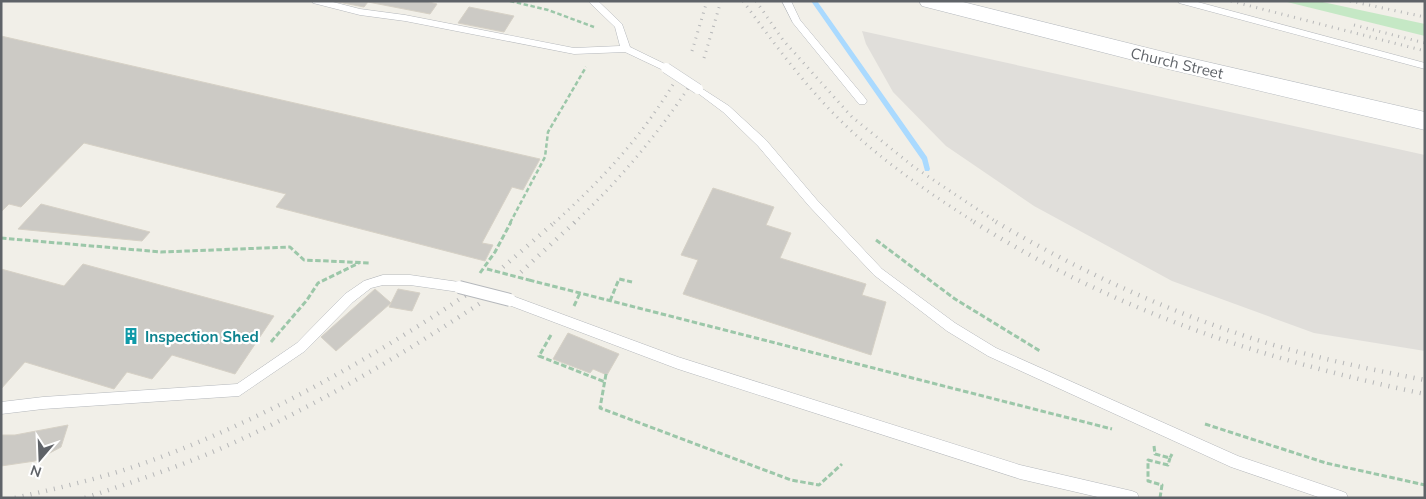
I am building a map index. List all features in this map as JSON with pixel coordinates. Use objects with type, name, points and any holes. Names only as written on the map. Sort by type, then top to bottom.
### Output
[{"type":"main road","name":"Church Street","points":[[930,1],[1168,62],[1425,121]]},
{"type":"lane","points":[[316,1],[360,12],[404,18],[574,51],[626,49],[666,68],[726,109],[762,143],[813,203],[878,272],[943,322],[992,352],[1236,462],[1341,498]]},
{"type":"lane","points":[[592,1],[620,26],[626,49]]},
{"type":"lane","points":[[786,1],[796,21],[862,101]]},
{"type":"lane","points":[[1182,1],[1425,66]]},
{"type":"lane","points":[[1,408],[240,390],[301,347],[349,298],[368,284],[383,280],[410,280],[459,287],[510,300],[678,363],[1020,472],[1132,498]]},
{"type":"lane","points":[[1,400],[38,404]]},
{"type":"path","points":[[510,1],[548,10],[598,28]]},
{"type":"path","points":[[476,280],[495,252],[545,158],[548,132],[582,69],[607,50]]},
{"type":"path","points":[[871,236],[929,282],[973,312],[1044,353]]},
{"type":"path","points":[[1,238],[161,252],[290,247],[304,260],[372,263]]},
{"type":"path","points":[[267,347],[307,300],[318,283],[360,263]]},
{"type":"path","points":[[485,268],[1119,431]]},
{"type":"path","points":[[610,300],[619,279],[632,282]]},
{"type":"path","points":[[551,334],[539,356],[604,382]]},
{"type":"path","points":[[606,374],[600,408],[791,480],[819,485],[842,464]]},
{"type":"path","points":[[1199,422],[1235,436],[1326,463],[1425,485]]},
{"type":"path","points":[[1160,498],[1162,485],[1148,481],[1148,460],[1168,465],[1176,435]]},
{"type":"path","points":[[1153,440],[1155,454],[1170,458]]},
{"type":"shaded area","points":[[862,31],[1425,155],[1425,351],[1314,333],[1172,281],[1034,206],[946,146],[893,92],[866,44]]},
{"type":"green space","points":[[1283,1],[1318,1],[1425,24],[1425,36]]},
{"type":"building","points":[[333,1],[425,1],[437,4],[430,14],[368,2],[364,7]]},
{"type":"building","points":[[469,7],[514,16],[504,32],[458,23]]},
{"type":"building","points":[[1,36],[540,159],[523,190],[512,187],[482,243],[493,245],[485,261],[276,207],[286,194],[84,143],[21,207],[9,204],[1,212]]},
{"type":"building","points":[[713,188],[774,207],[766,225],[791,233],[780,258],[866,284],[862,295],[886,302],[871,355],[683,294],[698,260],[681,255]]},
{"type":"building","points":[[41,204],[150,232],[142,241],[18,229]]},
{"type":"building","name":"Inspection Shed","points":[[83,264],[274,316],[235,374],[172,355],[152,379],[127,372],[114,389],[25,362],[1,389],[1,269],[64,286]]},
{"type":"building","points":[[375,289],[391,303],[336,351],[321,337]]},
{"type":"building","points":[[398,289],[420,293],[412,311],[389,307]]},
{"type":"building","points":[[568,333],[619,354],[607,375],[593,369],[590,373],[553,359]]},
{"type":"building","points":[[68,425],[61,447],[35,461],[1,466],[1,435],[15,435]]},
{"type":"waterway","points":[[814,1],[925,159],[927,169]]},
{"type":"railway","points":[[692,51],[707,1]]},
{"type":"railway","points":[[704,58],[721,1]]},
{"type":"railway","points":[[743,1],[801,77],[854,134],[905,175],[976,223]]},
{"type":"railway","points":[[756,1],[783,40],[852,117],[914,167],[998,223]]},
{"type":"railway","points":[[1231,1],[1425,51]]},
{"type":"railway","points":[[1350,1],[1425,17]]},
{"type":"railway","points":[[1354,25],[1425,43]]},
{"type":"railway","points":[[554,223],[622,154],[652,117],[678,76]]},
{"type":"railway","points":[[575,222],[637,157],[691,84]]},
{"type":"railway","points":[[503,267],[555,222]]},
{"type":"railway","points":[[521,272],[575,222]]},
{"type":"railway","points":[[974,222],[1027,254],[1081,282],[1136,307],[1192,329],[1306,365],[1425,394]]},
{"type":"railway","points":[[996,222],[1095,275],[1198,319],[1270,344],[1347,364],[1425,380]]},
{"type":"railway","points":[[15,498],[118,472],[220,433],[305,392],[386,346],[466,295]]},
{"type":"railway","points":[[85,498],[190,461],[258,431],[358,379],[485,300]]},
{"type":"place","name":"Inspection Shed","points":[[131,336]]}]
